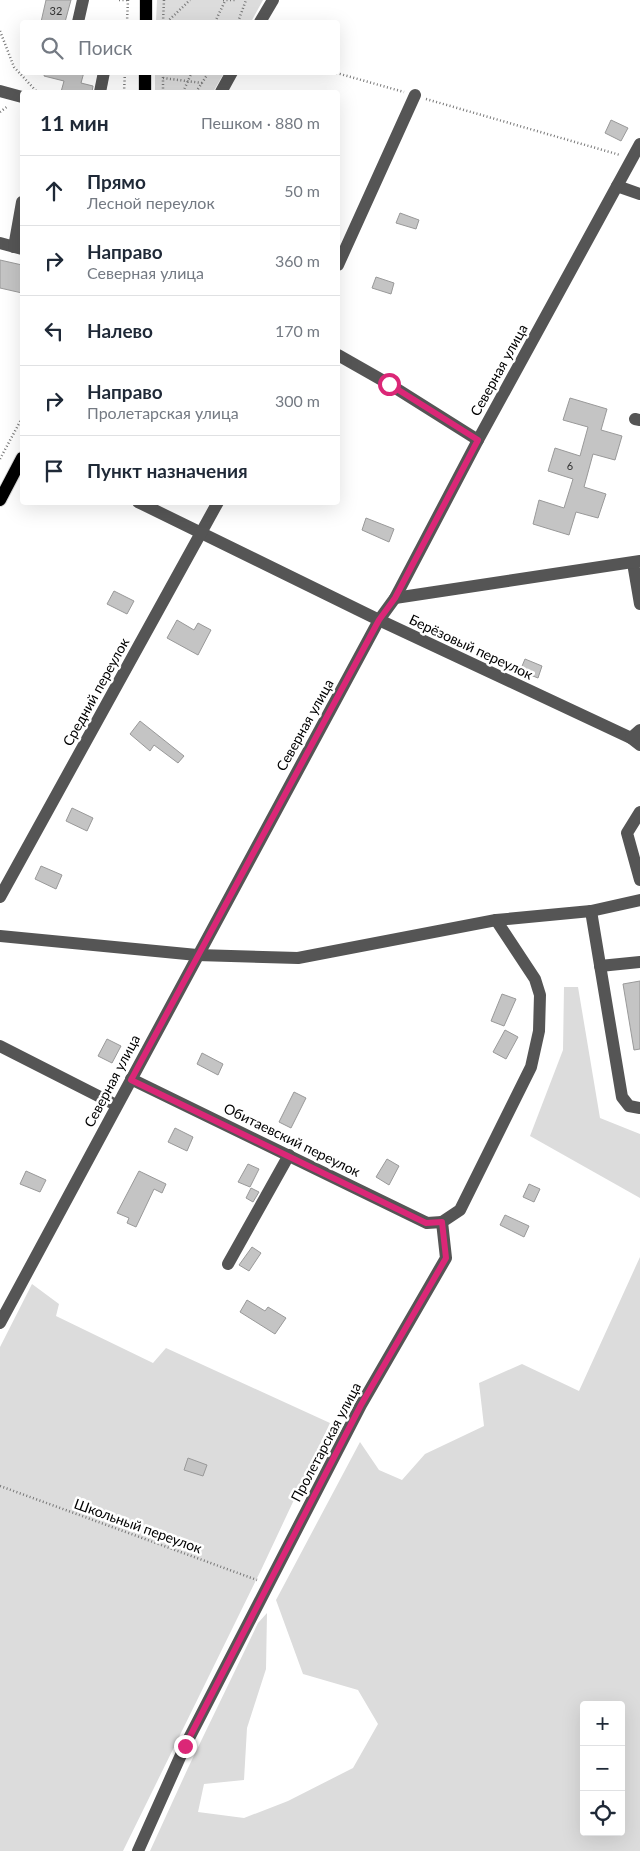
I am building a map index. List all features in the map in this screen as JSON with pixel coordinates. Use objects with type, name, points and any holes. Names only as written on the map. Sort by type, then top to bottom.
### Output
[{"type":"main road","points":[[146,0],[146,20]]},
{"type":"main road","points":[[145,75],[145,90]]},
{"type":"main road","points":[[0,500],[20,462]]},
{"type":"street","points":[[78,20],[83,0]]},
{"type":"street","points":[[261,20],[272,0]]},
{"type":"street","points":[[100,90],[103,75]]},
{"type":"street","points":[[222,90],[230,75]]},
{"type":"street","points":[[0,90],[20,96]]},
{"type":"street","points":[[340,261],[415,95]]},
{"type":"street","name":"Северная улица","points":[[0,1322],[379,620],[395,598],[478,440],[640,144]]},
{"type":"street","points":[[617,186],[640,194]]},
{"type":"street","points":[[0,243],[18,248],[20,225]]},
{"type":"street","points":[[340,356],[389,384],[478,440]]},
{"type":"street","name":"Берёзовый переулок","points":[[144,505],[201,535],[379,620],[637,738]]},
{"type":"street","name":"Средний переулок","points":[[0,897],[216,505]]},
{"type":"street","points":[[395,598],[637,562],[640,604]]},
{"type":"street","points":[[640,812],[627,833],[640,880]]},
{"type":"street","points":[[0,936],[197,955],[298,958],[496,920],[591,910],[640,900]]},
{"type":"street","points":[[591,910],[622,1097],[629,1106],[640,1108]]},
{"type":"street","points":[[442,1222],[460,1210],[532,1067],[539,1032],[540,994],[535,978],[496,920]]},
{"type":"street","points":[[600,966],[640,962]]},
{"type":"street","points":[[0,1046],[116,1106]]},
{"type":"street","name":"Обитаевский переулок","points":[[131,1080],[426,1223],[442,1222]]},
{"type":"street","points":[[228,1264],[289,1155]]},
{"type":"street","name":"Пролетарская улица","points":[[138,1851],[185,1746],[361,1405],[446,1258],[442,1222]]},
{"type":"path","points":[[119,0],[128,0],[127,20]]},
{"type":"path","points":[[164,0],[165,20]]},
{"type":"path","points":[[167,20],[190,0]]},
{"type":"path","points":[[216,20],[224,0],[235,0]]},
{"type":"path","points":[[239,20],[246,0]]},
{"type":"path","points":[[0,31],[14,68],[20,74]]},
{"type":"path","points":[[340,74],[632,159]]},
{"type":"path","points":[[21,75],[35,90]]},
{"type":"path","points":[[124,90],[125,75]]},
{"type":"path","points":[[184,90],[190,75]]},
{"type":"path","points":[[197,90],[207,75]]},
{"type":"path","points":[[163,90],[163,78],[202,83]]},
{"type":"path","points":[[0,460],[20,422]]},
{"type":"path","name":"Школьный переулок","points":[[0,1486],[268,1585]]},
{"type":"shaded area","points":[[157,0],[263,0],[252,20],[156,20]]},
{"type":"shaded area","points":[[155,75],[223,75],[214,90],[155,90]]},
{"type":"shaded area","points":[[564,987],[578,987],[600,1118],[640,1134],[640,1198],[530,1136],[563,1050]]},
{"type":"shaded area","points":[[640,1257],[640,1851],[150,1851],[258,1623],[267,1613],[266,1669],[247,1728],[244,1780],[204,1784],[198,1812],[244,1818],[288,1801],[353,1768],[378,1724],[358,1690],[303,1674],[276,1600],[360,1442],[379,1470],[402,1480],[425,1454],[484,1426],[479,1383],[522,1364],[579,1391]]},
{"type":"shaded area","points":[[32,1284],[59,1304],[56,1316],[153,1363],[166,1348],[330,1423],[262,1568],[123,1851],[0,1851],[0,1347]]},
{"type":"building","points":[[46,0],[71,0],[66,20],[41,20]]},
{"type":"building","points":[[83,75],[81,83],[93,86],[92,90],[62,90],[64,81],[44,76]]},
{"type":"building","points":[[611,120],[628,128],[621,141],[605,133]]},
{"type":"building","points":[[400,213],[419,220],[416,229],[396,223]]},
{"type":"building","points":[[0,260],[20,265],[20,293],[0,288]]},
{"type":"building","points":[[376,277],[394,283],[391,294],[372,288]]},
{"type":"building","points":[[570,398],[607,409],[601,430],[622,436],[615,460],[593,454],[584,487],[606,494],[598,518],[576,512],[569,535],[533,524],[539,500],[564,508],[573,479],[548,471],[555,448],[580,456],[588,427],[563,420]]},
{"type":"building","points":[[366,518],[394,529],[389,542],[362,530]]},
{"type":"building","points":[[114,591],[134,601],[127,614],[107,604]]},
{"type":"building","points":[[177,620],[194,630],[198,623],[211,630],[198,655],[167,638]]},
{"type":"building","points":[[525,659],[542,666],[538,678],[520,671]]},
{"type":"building","points":[[140,721],[184,756],[178,763],[154,745],[150,751],[130,734]]},
{"type":"building","points":[[72,808],[93,818],[87,831],[66,821]]},
{"type":"building","points":[[41,866],[62,875],[56,889],[35,879]]},
{"type":"building","points":[[640,981],[640,1049],[634,1050],[623,984]]},
{"type":"building","points":[[502,994],[516,999],[504,1026],[491,1021]]},
{"type":"building","points":[[505,1030],[518,1037],[506,1059],[493,1052]]},
{"type":"building","points":[[107,1039],[121,1046],[112,1063],[98,1056]]},
{"type":"building","points":[[202,1053],[223,1064],[218,1075],[197,1064]]},
{"type":"building","points":[[294,1092],[306,1098],[291,1128],[279,1122]]},
{"type":"building","points":[[175,1128],[193,1137],[187,1151],[168,1142]]},
{"type":"building","points":[[387,1159],[399,1166],[389,1185],[376,1177]]},
{"type":"building","points":[[248,1164],[259,1169],[250,1187],[238,1182]]},
{"type":"building","points":[[26,1171],[46,1180],[40,1192],[20,1184]]},
{"type":"building","points":[[139,1171],[166,1184],[162,1193],[154,1189],[136,1227],[127,1223],[129,1218],[117,1213]]},
{"type":"building","points":[[529,1184],[540,1189],[534,1202],[523,1197]]},
{"type":"building","points":[[251,1188],[259,1192],[253,1202],[246,1198]]},
{"type":"building","points":[[505,1215],[529,1226],[524,1237],[500,1225]]},
{"type":"building","points":[[252,1247],[261,1253],[249,1271],[239,1265]]},
{"type":"building","points":[[247,1300],[265,1311],[268,1307],[286,1318],[275,1334],[240,1312]]},
{"type":"building","points":[[188,1458],[207,1465],[203,1476],[184,1470]]},
{"type":"route","points":[[185,1746],[361,1405],[446,1258],[442,1222],[426,1223],[131,1080],[379,620],[395,598],[478,440],[389,384]]}]
